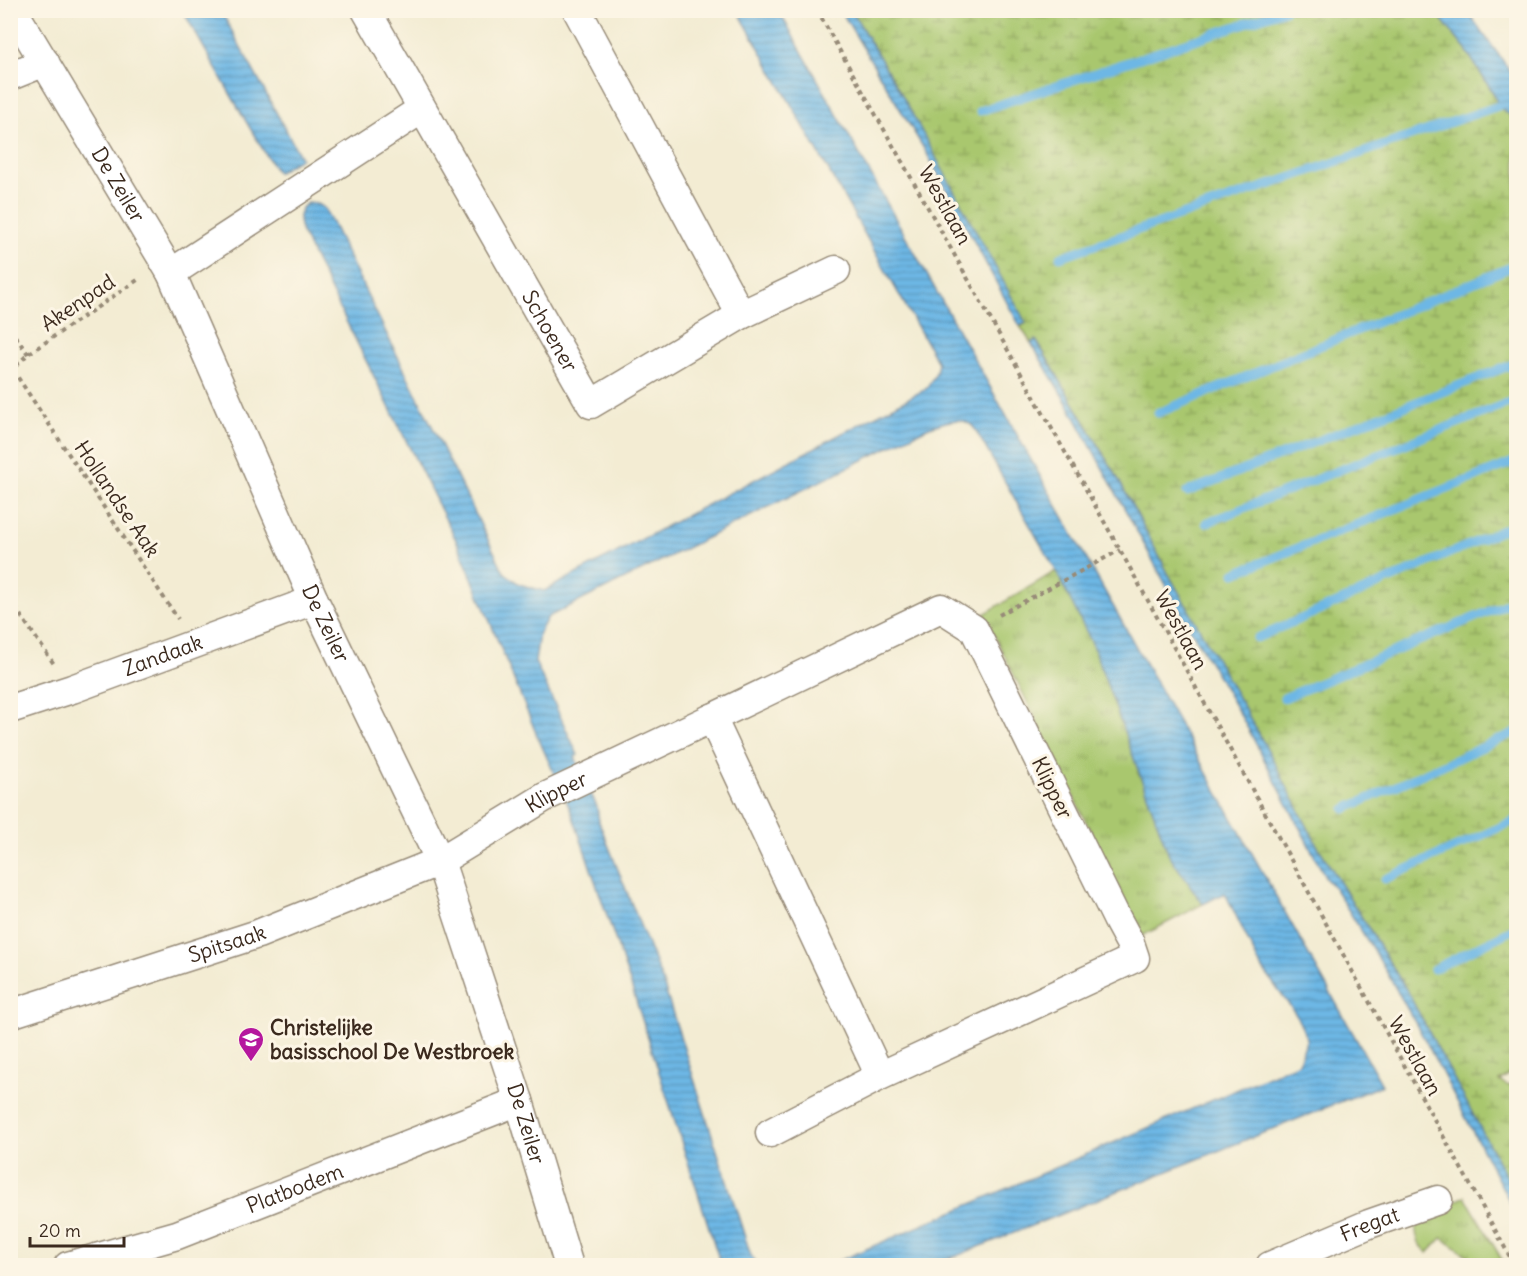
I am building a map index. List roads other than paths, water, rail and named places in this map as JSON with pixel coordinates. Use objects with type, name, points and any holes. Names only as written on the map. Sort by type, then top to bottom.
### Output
[{"type":"street","name":"De Zeiler","points":[[14,10],[168,267],[314,600],[440,861],[519,1101],[569,1266]]},
{"type":"street","name":"Schoener","points":[[366,10],[591,404],[741,315],[836,270]]},
{"type":"street","points":[[577,10],[741,315]]},
{"type":"street","points":[[10,76],[45,62]]},
{"type":"street","points":[[168,267],[422,109]]},
{"type":"street","name":"Zandaak","points":[[10,709],[72,689],[314,600]]},
{"type":"street","name":"Klipper","points":[[440,861],[544,797],[941,608],[974,628],[1111,909],[1130,943],[1135,958],[880,1076],[770,1133]]},
{"type":"street","points":[[712,718],[880,1076]]},
{"type":"street","name":"Spitsaak","points":[[10,1014],[258,934],[440,861]]},
{"type":"street","name":"Platbodem","points":[[68,1266],[177,1235],[519,1101]]},
{"type":"street","name":"Fregat","points":[[1270,1266],[1369,1224],[1438,1200]]},
{"type":"water","points":[[183,11],[221,11],[301,158],[277,173]]},
{"type":"water","points":[[738,11],[779,11],[1382,1085],[934,1265],[829,1265],[1299,1063],[1307,1038],[1295,1013],[1260,965],[1225,893],[1203,904],[1169,855],[1092,643],[1056,571],[975,429],[965,421],[959,420],[927,428],[548,617],[539,633],[535,662],[578,755],[575,757],[597,807],[599,822],[662,980],[751,1256],[757,1265],[721,1265],[632,988],[571,811],[457,542],[302,233],[300,224],[300,212],[309,202],[325,209],[504,572],[519,584],[544,591],[926,389],[936,373],[938,363]]},
{"type":"water","points":[[841,11],[852,11],[902,95],[1026,323],[1020,326],[926,152]]},
{"type":"water","points":[[1435,11],[1467,11],[1516,79],[1516,123],[1499,107],[1492,91],[1466,50]]},
{"type":"water","points":[[1036,340],[1114,471],[1168,573],[1269,752],[1317,845],[1406,989],[1516,1195],[1516,1214],[1426,1042],[1382,964],[1334,887],[1327,880],[1245,723],[1184,618],[1071,410],[1031,343]]},
{"type":"waterway","points":[[980,111],[1285,10]]},
{"type":"waterway","points":[[1060,257],[1498,106]]},
{"type":"waterway","points":[[1158,413],[1516,265]]},
{"type":"waterway","points":[[1187,492],[1516,363]]},
{"type":"waterway","points":[[1206,523],[1516,400]]},
{"type":"waterway","points":[[1235,573],[1516,461]]},
{"type":"waterway","points":[[1257,638],[1516,524]]},
{"type":"waterway","points":[[1284,698],[1516,600]]},
{"type":"waterway","points":[[1345,809],[1516,732]]},
{"type":"waterway","points":[[1385,879],[1516,820]]},
{"type":"waterway","points":[[1434,969],[1516,928]]},
{"type":"place","name":"Christelijke basisschool De Westbroek","points":[[251,1063]]}]
